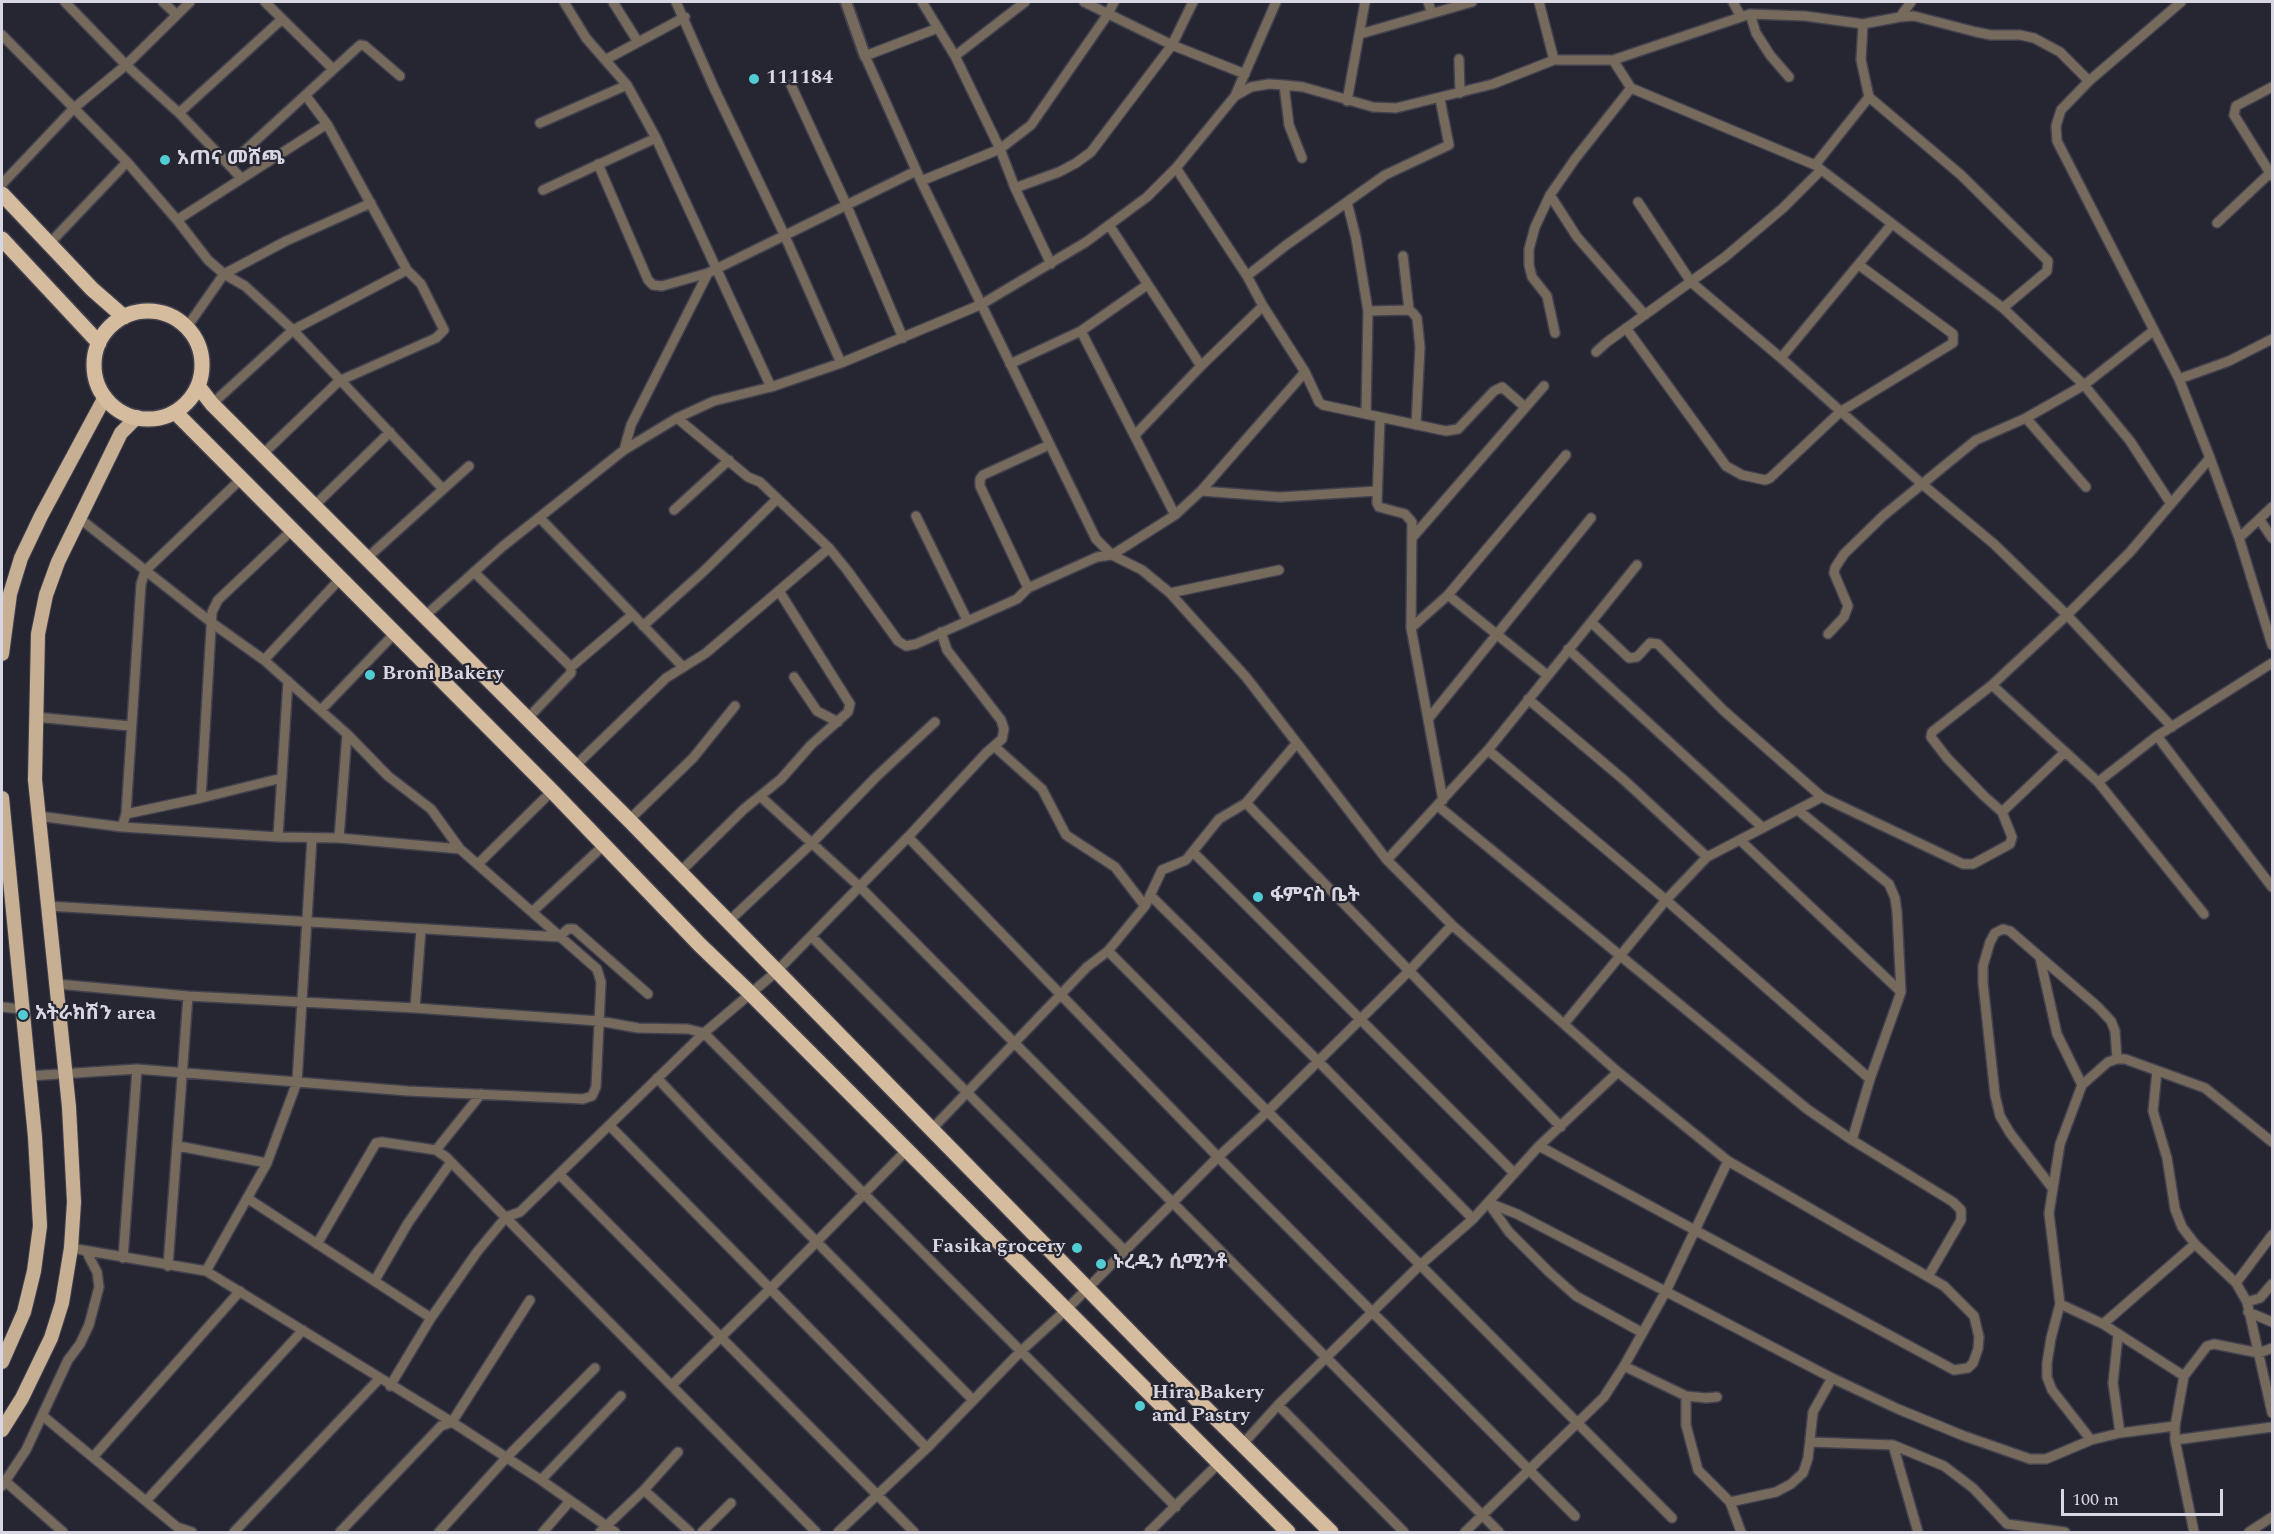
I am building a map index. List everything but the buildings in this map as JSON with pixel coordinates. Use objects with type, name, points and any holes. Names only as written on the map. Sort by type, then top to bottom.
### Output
[{"type":"highway","points":[[2,194],[92,289],[124,316]]},
{"type":"highway","points":[[2,239],[99,343]]},
{"type":"highway","points":[[140,312],[158,312],[174,317],[188,327],[197,340],[202,355],[202,371],[198,386],[189,401],[175,412],[156,418],[136,417],[119,410],[105,397],[96,380],[94,362],[99,343],[105,332],[124,316],[140,312]]},
{"type":"highway","points":[[198,386],[212,404],[629,820],[678,873],[931,1130],[1331,1533]]},
{"type":"highway","points":[[175,412],[552,791],[700,945],[1288,1533]]},
{"type":"main road","points":[[2,654],[10,594],[21,558],[105,397]]},
{"type":"main road","points":[[2,1430],[22,1398],[51,1338],[62,1303],[71,1248],[74,1202],[66,1075],[34,780],[38,634],[46,596],[58,562],[122,433],[136,417]]},
{"type":"main road","points":[[2,798],[29,1076],[40,1226],[34,1271],[24,1312],[2,1362]]},
{"type":"street","points":[[65,2],[126,65],[179,113],[241,178]]},
{"type":"street","points":[[163,2],[177,15]]},
{"type":"street","points":[[2,184],[74,108],[126,65],[190,2]]},
{"type":"street","points":[[265,2],[333,69]]},
{"type":"street","points":[[564,2],[586,38],[627,85],[656,138],[771,387]]},
{"type":"street","points":[[613,2],[638,42]]},
{"type":"street","points":[[676,2],[685,17],[714,88],[784,234],[841,363]]},
{"type":"street","points":[[846,2],[865,56],[921,182],[1096,539],[1112,555],[1142,570],[1170,593],[1246,677],[1387,860],[1452,925],[1618,1072],[1728,1161],[1929,1275],[1944,1286],[1974,1316],[1980,1337],[1973,1363],[1968,1368],[1954,1370],[1539,1146]]},
{"type":"street","points":[[922,2],[955,56],[1000,149],[1015,188],[1051,264]]},
{"type":"street","points":[[955,56],[1025,2]]},
{"type":"street","points":[[1084,2],[1172,45],[1245,74]]},
{"type":"street","points":[[921,182],[1000,149],[1031,125],[1108,14],[1113,2]]},
{"type":"street","points":[[1015,188],[1059,172],[1091,152],[1172,45],[1194,2]]},
{"type":"street","points":[[425,616],[502,547],[624,450],[677,418],[714,401],[771,387],[841,363],[982,304],[1051,264],[1109,225],[1147,197],[1176,168],[1235,96],[1276,2]]},
{"type":"street","points":[[1347,101],[1365,2]]},
{"type":"street","points":[[1428,2],[1431,13]]},
{"type":"street","points":[[1360,34],[1472,2]]},
{"type":"street","points":[[1539,2],[1554,60]]},
{"type":"street","points":[[1733,2],[1745,14],[1770,56],[1789,77]]},
{"type":"street","points":[[1900,17],[1911,2]]},
{"type":"street","points":[[2181,2],[2089,81],[2061,110],[2056,126],[2057,141],[2179,379],[2239,538],[2272,645]]},
{"type":"street","points":[[1235,96],[1251,87],[1269,84],[1284,85],[1304,87],[1373,107],[1396,108],[1440,99],[1493,84],[1554,60],[1613,60],[1745,14],[1805,16],[1863,24],[1900,17],[1922,18],[1991,35],[2020,35],[2034,38],[2060,52],[2089,81]]},
{"type":"street","points":[[605,60],[685,17]]},
{"type":"street","points":[[179,113],[282,20]]},
{"type":"street","points":[[1863,24],[1861,60],[1869,97],[1961,175],[2048,261],[2047,271],[2003,308]]},
{"type":"street","points":[[865,56],[938,28]]},
{"type":"street","points":[[2,35],[127,162],[208,260],[224,274],[245,286],[292,330],[442,488]]},
{"type":"street","points":[[229,165],[358,47],[363,45],[400,76]]},
{"type":"street","points":[[1459,59],[1460,93]]},
{"type":"street","points":[[1613,60],[1631,88],[1818,167],[2003,308],[2084,385],[2130,441],[2172,504]]},
{"type":"street","points":[[540,123],[627,85]]},
{"type":"street","points":[[791,85],[846,204],[903,338]]},
{"type":"street","points":[[1284,85],[1289,125],[1302,158]]},
{"type":"street","points":[[2217,223],[2271,175],[2234,115],[2236,106],[2272,87]]},
{"type":"street","points":[[1555,333],[1547,296],[1532,277],[1529,265],[1529,249],[1535,227],[1550,195],[1631,88]]},
{"type":"street","points":[[263,454],[339,381],[442,334],[444,330],[421,284],[407,270],[327,124],[306,96]]},
{"type":"street","points":[[1596,352],[1725,257],[1783,207],[1818,167],[1869,97]]},
{"type":"street","points":[[1248,276],[1285,246],[1384,176],[1449,145],[1449,134],[1440,99]]},
{"type":"street","points":[[177,220],[327,124]]},
{"type":"street","points":[[543,190],[656,138]]},
{"type":"street","points":[[49,244],[127,162]]},
{"type":"street","points":[[598,164],[648,280],[653,285],[662,286],[708,273],[916,171]]},
{"type":"street","points":[[1176,168],[1248,276],[1263,306],[1305,372],[1319,402],[1323,405],[1446,431],[1458,429],[1494,391],[1502,387],[1525,407]]},
{"type":"street","points":[[1550,195],[1577,237],[1645,315]]},
{"type":"street","points":[[1347,202],[1356,238],[1368,311],[1366,414]]},
{"type":"street","points":[[1638,202],[1691,282],[1994,544],[2067,615],[2172,727]]},
{"type":"street","points":[[188,327],[224,274],[286,241],[371,203]]},
{"type":"street","points":[[1109,225],[1201,366]]},
{"type":"street","points":[[1781,358],[1892,225]]},
{"type":"street","points":[[1403,256],[1409,310]]},
{"type":"street","points":[[1626,328],[1726,466],[1742,475],[1765,480],[1770,478],[1840,412],[1950,346],[1954,339],[1953,334],[1859,265]]},
{"type":"street","points":[[212,404],[292,330],[407,270]]},
{"type":"street","points":[[624,450],[631,425],[708,273]]},
{"type":"street","points":[[1010,364],[1081,330],[1147,285]]},
{"type":"street","points":[[1135,435],[1263,306]]},
{"type":"street","points":[[1368,311],[1409,310],[1417,318],[1420,347],[1416,424]]},
{"type":"street","points":[[1081,330],[1174,515]]},
{"type":"street","points":[[1828,634],[1844,617],[1848,606],[1834,573],[1838,561],[1883,516],[1976,440],[2026,418],[2084,385],[2153,331]]},
{"type":"street","points":[[2179,379],[2229,361],[2272,339]]},
{"type":"street","points":[[677,418],[748,477],[760,482],[829,548],[898,640],[906,646],[916,644],[1017,598],[1028,588],[1097,557],[1112,555],[1174,515],[1200,491],[1305,372]]},
{"type":"street","points":[[1412,538],[1544,386]]},
{"type":"street","points":[[1380,418],[1377,491],[1379,507],[1405,514],[1412,522],[1411,628],[1429,718],[1441,803],[1620,957],[1807,1109],[1852,1140],[1953,1202],[1961,1210],[1960,1220],[1929,1275]]},
{"type":"street","points":[[2026,418],[2086,487]]},
{"type":"street","points":[[314,506],[390,432]]},
{"type":"street","points":[[1028,588],[980,486],[980,479],[983,475],[1049,445]]},
{"type":"street","points":[[1411,628],[1448,595],[1566,455]]},
{"type":"street","points":[[1591,622],[1629,658],[1637,657],[1650,643],[1658,644],[1723,710],[1822,797],[1968,865],[2010,844],[2012,837],[2002,812],[1947,758],[1931,737],[1932,732],[1992,685],[2067,615],[2130,552],[2210,458]]},
{"type":"street","points":[[674,510],[729,460]]},
{"type":"street","points":[[367,558],[469,466]]},
{"type":"street","points":[[122,827],[126,814],[141,584],[145,571],[242,478]]},
{"type":"street","points":[[1200,491],[1280,497],[1377,491]]},
{"type":"street","points":[[643,626],[704,571],[777,499]]},
{"type":"street","points":[[2239,538],[2272,507]]},
{"type":"street","points":[[916,516],[967,620]]},
{"type":"street","points":[[29,1076],[137,1069],[408,1091],[583,1099],[592,1096],[596,1087],[601,982],[597,969],[460,849],[431,808],[388,776],[347,734],[264,660],[212,623],[79,518]]},
{"type":"street","points":[[540,518],[683,667]]},
{"type":"street","points":[[1429,718],[1591,518]]},
{"type":"street","points":[[2260,520],[2272,538]]},
{"type":"street","points":[[201,798],[212,612],[218,600],[292,530]]},
{"type":"street","points":[[574,767],[666,678],[706,653],[829,548]]},
{"type":"street","points":[[1387,860],[1488,750],[1637,566]]},
{"type":"street","points":[[1170,593],[1279,570]]},
{"type":"street","points":[[474,572],[571,668],[572,673],[527,719]]},
{"type":"street","points":[[264,660],[340,579]]},
{"type":"street","points":[[678,873],[781,779],[811,745],[848,712],[850,704],[780,591]]},
{"type":"street","points":[[1448,595],[1547,675]]},
{"type":"street","points":[[571,668],[632,615]]},
{"type":"street","points":[[390,1386],[431,1318],[477,1252],[506,1217],[520,1212],[704,1033],[776,972],[1002,739],[1004,729],[1001,720],[947,650],[941,632]]},
{"type":"street","points":[[321,710],[394,634]]},
{"type":"street","points":[[1568,649],[1763,828]]},
{"type":"street","points":[[2098,782],[2157,736],[2272,663]]},
{"type":"street","points":[[795,677],[817,711],[838,722]]},
{"type":"street","points":[[278,837],[288,681]]},
{"type":"street","points":[[1992,685],[2098,782],[2204,914]]},
{"type":"street","points":[[1528,699],[1624,780],[1707,857]]},
{"type":"street","points":[[629,820],[693,758],[735,706]]},
{"type":"street","points":[[35,717],[130,726]]},
{"type":"street","points":[[728,922],[935,722]]},
{"type":"street","points":[[339,838],[347,734]]},
{"type":"street","points":[[2157,736],[2272,887]]},
{"type":"street","points":[[931,1130],[1087,968],[1108,951],[1145,906],[1162,870],[1186,860],[1219,819],[1246,803],[1296,744]]},
{"type":"street","points":[[994,746],[1042,789],[1066,835],[1115,867],[1145,906]]},
{"type":"street","points":[[1488,750],[1666,900],[1870,1079]]},
{"type":"street","points":[[2002,812],[2065,752]]},
{"type":"street","points":[[126,814],[282,778]]},
{"type":"street","points":[[478,864],[552,791]]},
{"type":"street","points":[[760,796],[860,887],[1499,1533]]},
{"type":"street","points":[[1564,1024],[1666,900],[1707,857],[1822,797]]},
{"type":"street","points":[[1246,803],[1561,1127]]},
{"type":"street","points":[[1799,811],[1889,884],[1895,898],[1901,992],[1870,1079],[1852,1140]]},
{"type":"street","points":[[38,816],[122,827],[278,837],[339,838],[460,849]]},
{"type":"street","points":[[908,837],[1218,1157],[1575,1516]]},
{"type":"street","points":[[206,1271],[267,1162],[297,1082],[312,838]]},
{"type":"street","points":[[1741,841],[1901,992]]},
{"type":"street","points":[[532,912],[603,846]]},
{"type":"street","points":[[1194,852],[1514,1173]]},
{"type":"street","points":[[1150,895],[1473,1219]]},
{"type":"street","points":[[48,906],[559,937],[568,929],[574,930],[648,994]]},
{"type":"street","points":[[838,1533],[927,1448],[972,1399],[1066,1310],[1218,1157],[1267,1112],[1452,925]]},
{"type":"street","points":[[415,1008],[421,929]]},
{"type":"street","points":[[2053,1189],[2010,1133],[2000,1116],[1995,1095],[1983,966],[1995,933],[2003,929],[2010,931],[2098,1007],[2111,1021],[2115,1031],[2117,1059]]},
{"type":"street","points":[[812,937],[1124,1250]]},
{"type":"street","points":[[1108,951],[1672,1518]]},
{"type":"street","points":[[2040,958],[2057,1034],[2082,1085]]},
{"type":"street","points":[[57,984],[188,996],[301,1001],[599,1021],[638,1028],[688,1029],[704,1033],[1176,1507]]},
{"type":"street","points":[[168,1266],[188,996]]},
{"type":"street","points":[[2,1007],[21,1009]]},
{"type":"street","points":[[2091,1440],[2052,1390],[2047,1377],[2051,1338],[2060,1304],[2049,1213],[2060,1144],[2082,1085],[2108,1062],[2125,1059],[2205,1088],[2272,1142]]},
{"type":"street","points":[[123,1258],[137,1069]]},
{"type":"street","points":[[2157,1071],[2154,1117],[2166,1158],[2175,1209],[2182,1227],[2195,1244],[2236,1283],[2247,1307],[2272,1413]]},
{"type":"street","points":[[1242,1445],[1278,1405],[1419,1266],[1489,1203],[1539,1146],[1618,1072]]},
{"type":"street","points":[[657,1078],[972,1399]]},
{"type":"street","points":[[436,1150],[481,1094]]},
{"type":"street","points":[[610,1126],[927,1448]]},
{"type":"street","points":[[317,1244],[376,1143],[436,1150],[506,1217],[816,1533]]},
{"type":"street","points":[[178,1146],[267,1162]]},
{"type":"street","points":[[672,1386],[906,1151]]},
{"type":"street","points":[[1465,1533],[1604,1397],[1666,1291],[1728,1161]]},
{"type":"street","points":[[375,1280],[408,1223],[451,1162]]},
{"type":"street","points":[[560,1175],[914,1533]]},
{"type":"street","points":[[247,1198],[431,1318]]},
{"type":"street","points":[[1489,1203],[1517,1214],[1832,1378],[1898,1409],[1964,1436],[2031,1459],[2046,1459],[2091,1440],[2120,1433],[2175,1426]]},
{"type":"street","points":[[1489,1203],[1509,1232],[1576,1296],[1641,1332]]},
{"type":"street","points":[[2236,1283],[2272,1235]]},
{"type":"street","points":[[2103,1324],[2195,1244]]},
{"type":"street","points":[[71,1248],[206,1271],[507,1457],[570,1501],[604,1529],[615,1533]]},
{"type":"street","points":[[63,1533],[3,1483],[26,1450],[68,1360],[80,1344],[88,1325],[99,1287],[97,1272],[86,1251]]},
{"type":"street","points":[[2247,1307],[2260,1298],[2272,1284]]},
{"type":"street","points":[[94,1456],[240,1291]]},
{"type":"street","points":[[340,1533],[441,1426],[452,1422],[530,1300]]},
{"type":"street","points":[[2060,1304],[2103,1324],[2184,1376]]},
{"type":"street","points":[[2247,1307],[2272,1322]]},
{"type":"street","points":[[146,1501],[303,1330]]},
{"type":"street","points":[[2118,1335],[2113,1383],[2120,1433]]},
{"type":"street","points":[[2194,1533],[2175,1440],[2175,1426],[2184,1376],[2206,1346],[2214,1344],[2259,1353],[2272,1348]]},
{"type":"street","points":[[1623,1366],[1686,1396],[1717,1397]]},
{"type":"street","points":[[439,1533],[507,1457],[595,1368]]},
{"type":"street","points":[[234,1533],[379,1378]]},
{"type":"street","points":[[1730,1502],[1776,1492],[1791,1484],[1803,1473],[1809,1458],[1814,1412],[1832,1378]]},
{"type":"street","points":[[541,1480],[621,1396]]},
{"type":"street","points":[[1686,1396],[1686,1425],[1698,1470],[1730,1502],[1741,1533]]},
{"type":"street","points":[[1278,1405],[1404,1533]]},
{"type":"street","points":[[43,1416],[146,1501],[174,1530],[192,1533]]},
{"type":"street","points":[[2175,1440],[2272,1427]]},
{"type":"street","points":[[1810,1442],[1893,1445],[1944,1466],[1973,1488],[2008,1528],[2065,1533]]},
{"type":"street","points":[[1893,1445],[1918,1533]]},
{"type":"street","points":[[604,1529],[644,1490],[678,1452]]},
{"type":"street","points":[[1149,1533],[1218,1464]]},
{"type":"street","points":[[644,1490],[690,1533]]},
{"type":"street","points":[[543,1533],[570,1501]]},
{"type":"street","points":[[702,1533],[731,1503]]},
{"type":"street","points":[[2249,1533],[2272,1518]]},
{"type":"place","name":"111184","points":[[754,79]]},
{"type":"place","name":"አጠና መሸጫ","points":[[165,160]]},
{"type":"place","name":"Broni Bakery","points":[[370,675]]},
{"type":"place","name":"ፋምናስ ቤት","points":[[1258,897]]},
{"type":"place","name":"አትራክሽን area","points":[[23,1015]]},
{"type":"place","name":"Fasika grocery","points":[[1077,1248]]},
{"type":"place","name":"ኑረዲን ሲሚንቶ","points":[[1101,1264]]},
{"type":"place","name":"Hira Bakery and Pastry","points":[[1140,1406]]}]
